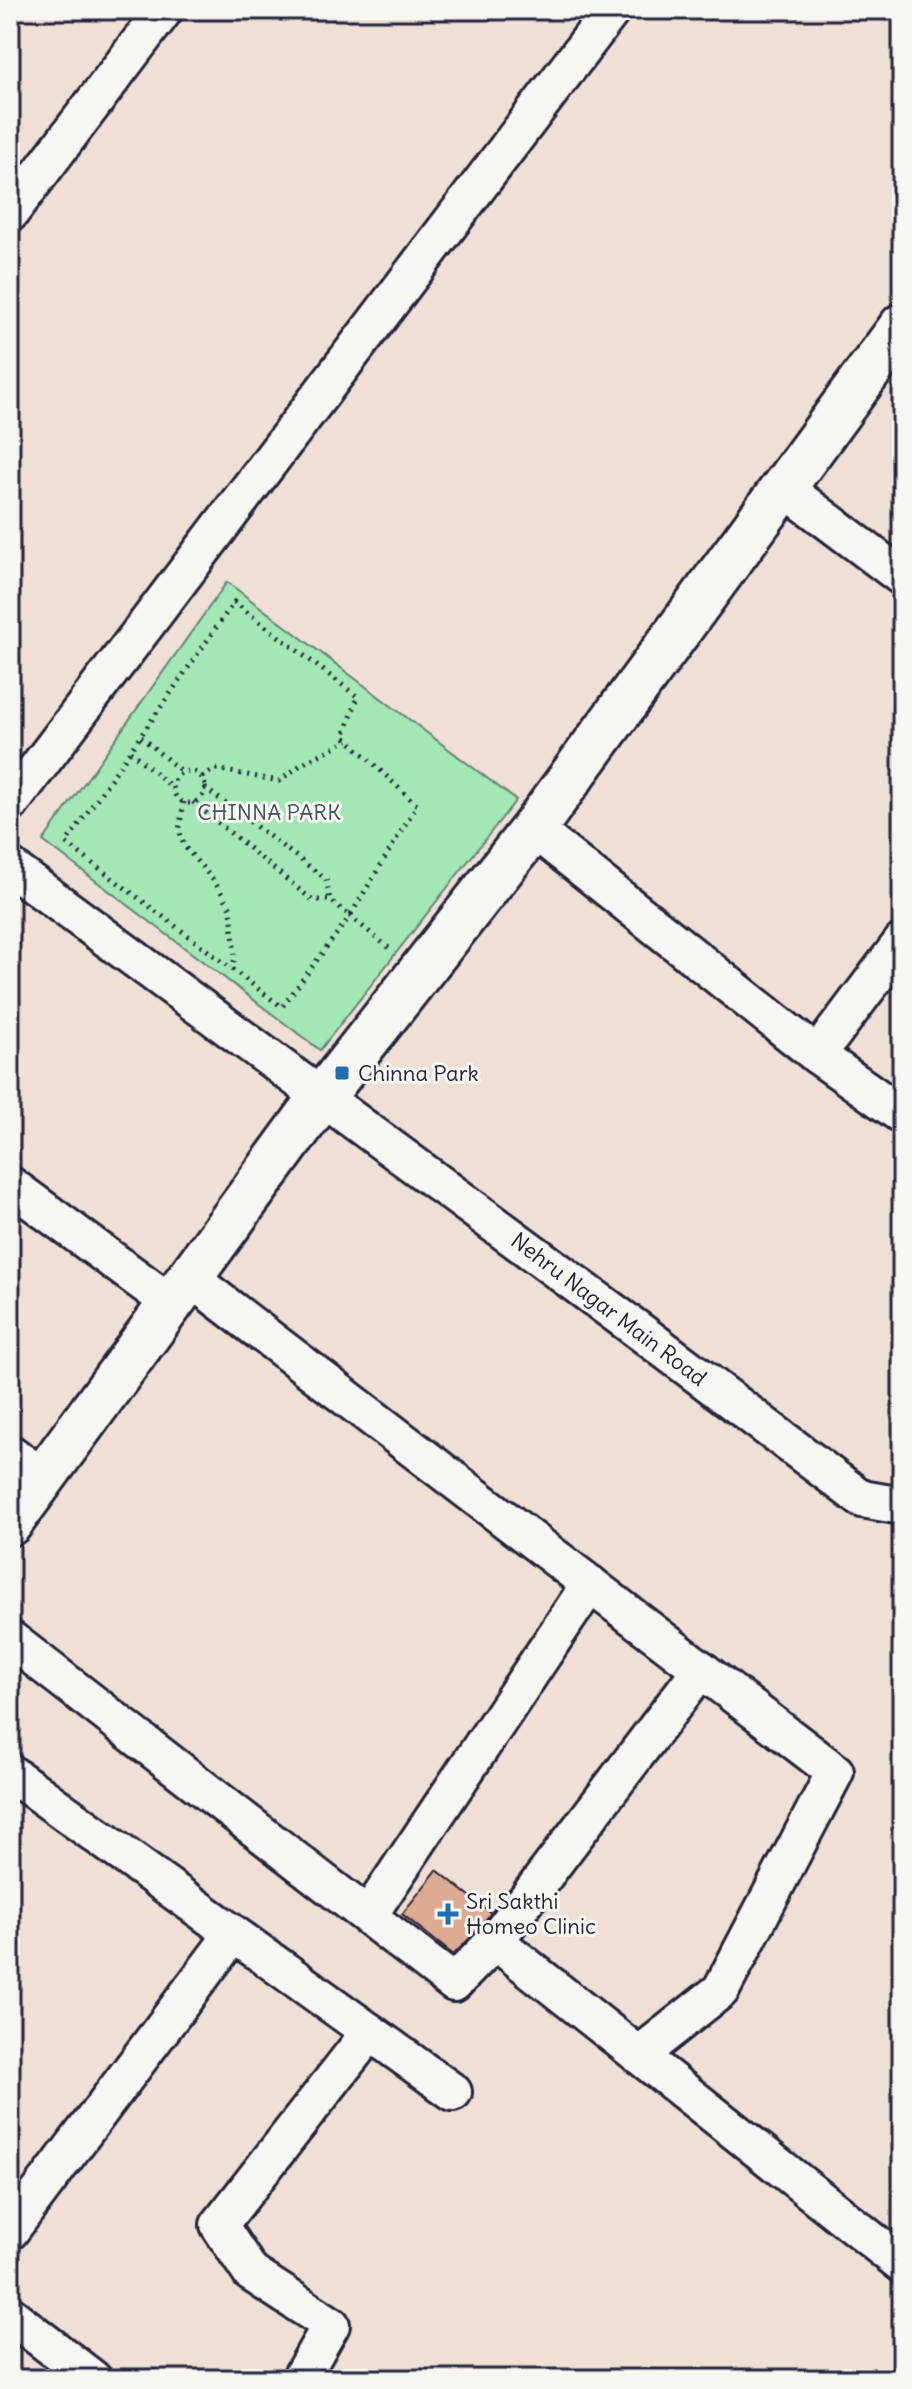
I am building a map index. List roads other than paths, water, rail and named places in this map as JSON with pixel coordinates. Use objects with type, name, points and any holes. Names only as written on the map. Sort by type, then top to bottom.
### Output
[{"type":"main road","points":[[10,1523],[26,1466],[181,1291],[322,1097],[533,829],[902,326]]},
{"type":"street","points":[[10,213],[164,10]]},
{"type":"street","points":[[10,804],[612,10]]},
{"type":"street","points":[[784,488],[902,577]]},
{"type":"street","points":[[533,829],[817,1055],[902,1115]]},
{"type":"street","name":"Nehru Nagar Main Road","points":[[10,867],[862,1499],[902,1506]]},
{"type":"street","points":[[817,1055],[902,942]]},
{"type":"street","points":[[10,1185],[181,1291],[590,1584],[835,1772],[721,1990],[639,2055]]},
{"type":"street","points":[[368,1916],[590,1584]]},
{"type":"street","points":[[10,1639],[454,1983],[495,1941],[701,1669]]},
{"type":"street","points":[[10,1773],[453,2092]]},
{"type":"street","points":[[10,2231],[233,1934]]},
{"type":"street","points":[[495,1941],[902,2264]]},
{"type":"street","points":[[300,2379],[331,2325],[251,2273],[219,2225],[370,2032]]},
{"type":"street","points":[[10,2315],[93,2379]]},
{"type":"place","name":"Chinna Park","points":[[342,1073]]},
{"type":"place","name":"Sri Sakthi Homeo Clinic","points":[[448,1914]]},
{"type":"park label","name":"CHINNA PARK","points":[[269,812]]}]
